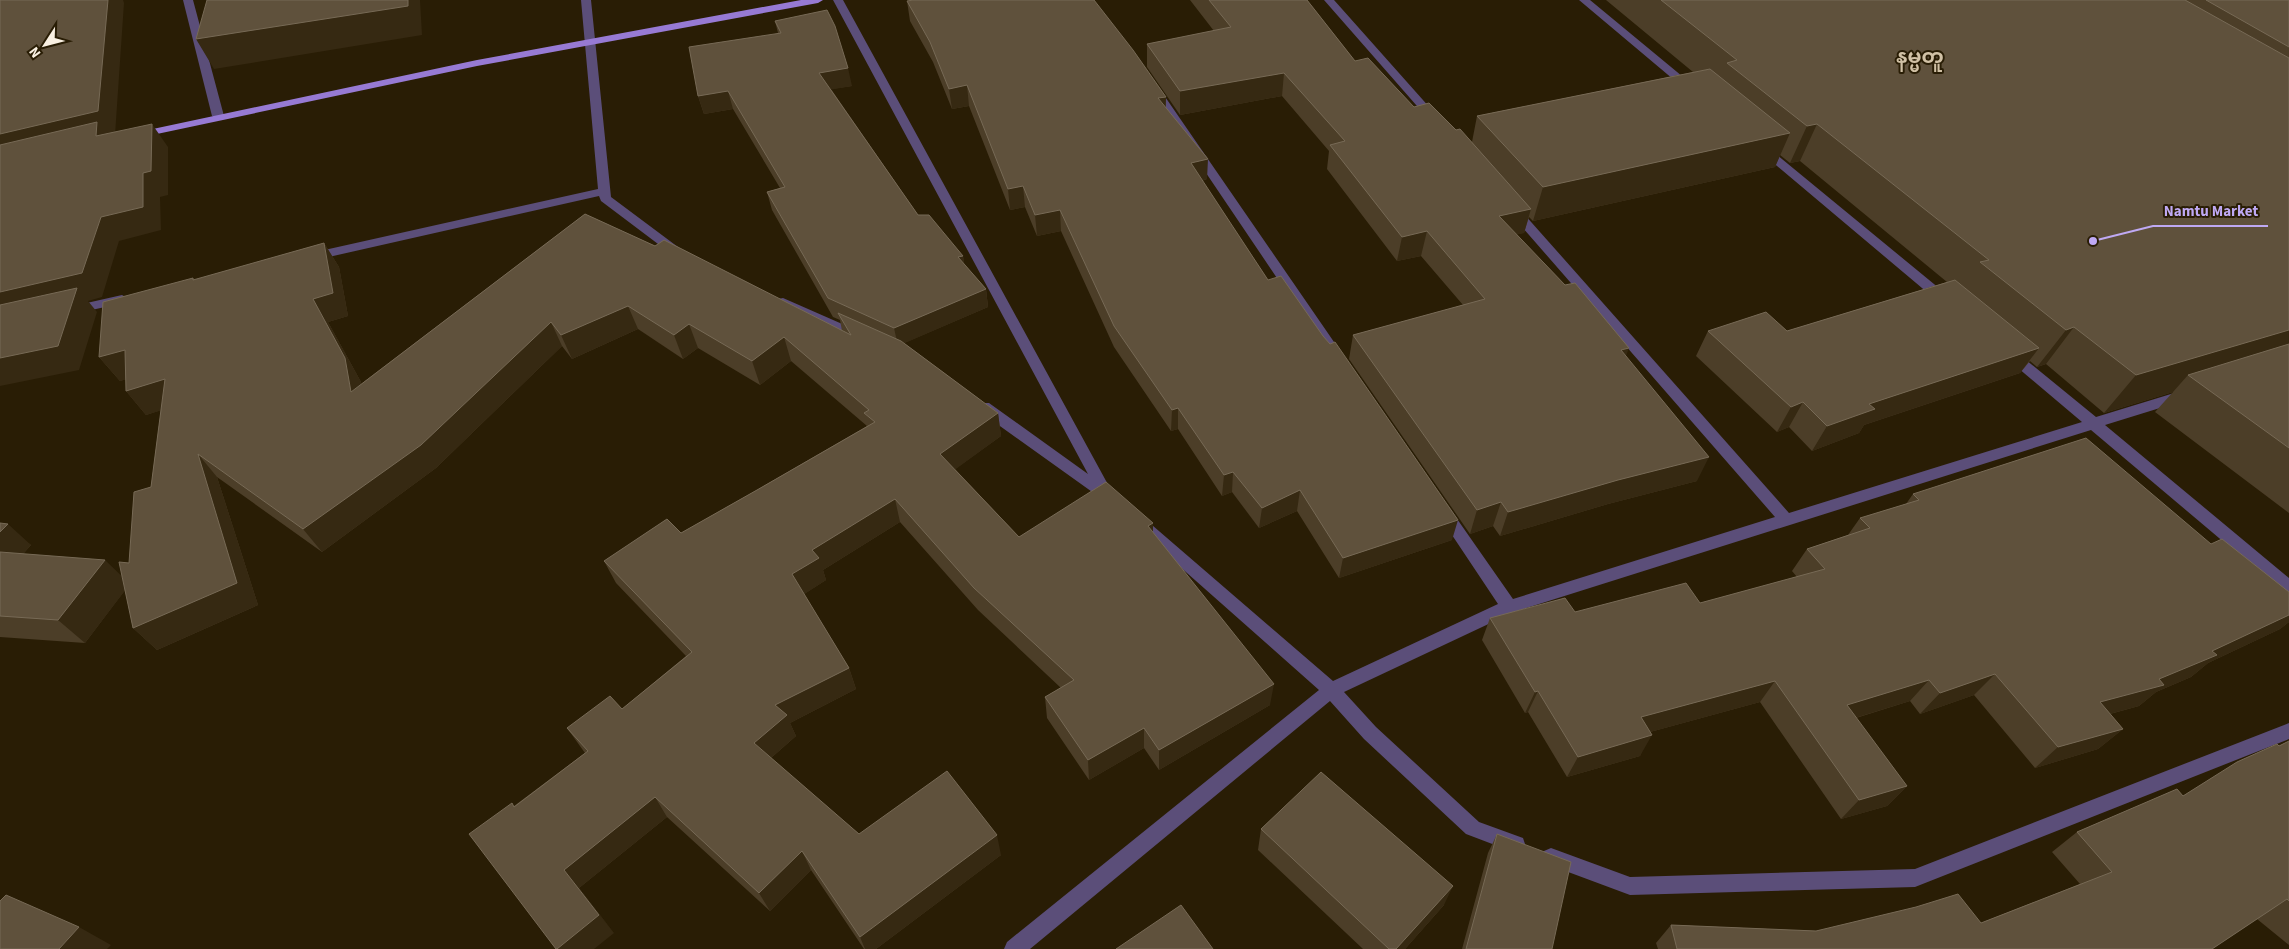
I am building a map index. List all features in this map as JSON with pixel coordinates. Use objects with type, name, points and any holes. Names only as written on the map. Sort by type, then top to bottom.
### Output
[{"type":"main road","points":[[123,138],[218,116],[589,40],[818,0]]},
{"type":"street","points":[[188,0],[218,116]]},
{"type":"street","points":[[586,0],[605,198],[679,254],[688,258]]},
{"type":"street","points":[[838,0],[1106,493]]},
{"type":"street","points":[[1329,0],[1447,134]]},
{"type":"street","points":[[1584,0],[1698,95]]},
{"type":"street","points":[[1150,82],[1346,369]]},
{"type":"street","points":[[1751,139],[1956,310]]},
{"type":"street","points":[[302,259],[604,191]]},
{"type":"street","points":[[1505,200],[1786,520]]},
{"type":"street","points":[[769,295],[878,345]]},
{"type":"street","points":[[58,314],[136,296]]},
{"type":"street","points":[[2002,348],[2289,587]]},
{"type":"street","points":[[1014,949],[1332,690],[1509,607],[2196,392]]},
{"type":"street","points":[[971,398],[1106,493],[1332,690],[1370,733],[1473,828],[1630,886],[1915,878],[2289,731]]},
{"type":"street","points":[[1436,500],[1509,607]]},
{"type":"building","points":[[0,0],[108,0],[98,111],[0,134]]},
{"type":"building","points":[[207,0],[408,0],[408,6],[196,39]]},
{"type":"building","points":[[1094,0],[1133,50],[1166,97],[1158,98],[1208,159],[1191,163],[1268,280],[1281,276],[1323,336],[1330,344],[1335,342],[1458,520],[1343,558],[1300,490],[1262,508],[1233,472],[1224,475],[1178,408],[1172,410],[1114,326],[1060,210],[1035,215],[1023,186],[1008,189],[967,85],[949,89],[930,42],[907,1]]},
{"type":"building","points":[[1209,0],[1307,0],[1355,61],[1368,58],[1414,107],[1429,103],[1456,130],[1460,129],[1531,209],[1499,216],[1565,285],[1575,283],[1629,348],[1621,350],[1709,457],[1618,480],[1508,512],[1501,502],[1477,510],[1353,335],[1485,299],[1427,231],[1402,237],[1330,145],[1345,141],[1284,73],[1180,91],[1147,44],[1231,27]]},
{"type":"building","points":[[1661,0],[2185,0],[2289,58],[2289,330],[2136,375],[2074,327],[2066,330],[1980,262],[1989,260],[1817,124],[1807,126],[1727,63],[1737,60]]},
{"type":"building","points":[[2206,0],[2289,0],[2289,47]]},
{"type":"building","points":[[827,10],[835,26],[848,68],[819,73],[918,215],[929,215],[963,256],[958,257],[986,289],[894,328],[828,298],[767,192],[785,187],[728,91],[698,96],[689,47],[781,33],[775,21]]},
{"type":"building","points":[[1710,69],[1790,133],[1543,187],[1477,116]]},
{"type":"building","points":[[97,122],[96,136],[152,124],[151,171],[143,173],[143,207],[101,217],[82,273],[0,292],[0,145]]},
{"type":"building","points":[[585,214],[655,246],[664,240],[851,335],[838,313],[901,341],[998,413],[940,454],[1019,537],[1106,482],[1153,523],[1148,526],[1274,684],[1159,750],[1144,728],[1088,760],[1045,697],[1074,680],[974,588],[895,499],[812,550],[819,558],[792,574],[849,668],[775,705],[787,715],[754,743],[859,834],[947,771],[997,835],[860,937],[802,851],[759,893],[655,797],[564,870],[599,915],[556,949],[469,834],[512,803],[514,807],[588,751],[567,728],[610,696],[622,709],[692,652],[604,561],[667,519],[681,533],[757,490],[875,422],[864,413],[869,410],[784,337],[752,361],[689,324],[674,335],[628,306],[561,335],[551,322],[421,445],[303,529],[198,454],[237,583],[133,628],[119,562],[129,563],[134,492],[151,487],[165,379],[126,391],[125,350],[99,357],[103,302],[193,278],[193,280],[324,243],[333,293],[313,299],[345,358],[351,392]]},
{"type":"building","points":[[1955,280],[2039,348],[1869,404],[1875,409],[1827,426],[1803,402],[1791,407],[1708,331],[1766,312],[1787,331]]},
{"type":"building","points":[[77,288],[58,346],[0,358],[0,305]]},
{"type":"building","points":[[2289,344],[2289,448],[2188,375]]},
{"type":"building","points":[[2086,438],[2211,544],[2222,539],[2289,592],[2289,615],[2212,651],[2217,655],[2159,679],[2164,685],[2100,702],[2123,729],[2058,747],[1995,674],[1940,693],[1929,680],[1847,705],[1907,786],[1859,800],[1775,681],[1641,717],[1652,735],[1578,757],[1538,691],[1535,692],[1490,618],[1565,598],[1575,612],[1686,583],[1700,603],[1825,569],[1807,549],[1870,528],[1860,518],[1919,500],[1913,494]]},
{"type":"building","points":[[0,523],[8,524],[0,532]]},
{"type":"building","points":[[0,552],[105,560],[58,620],[0,616]]},
{"type":"building","points":[[2289,741],[2289,901],[2287,899],[2212,949],[1677,949],[1671,925],[1816,931],[1916,907],[1958,894],[1981,923],[2112,872],[2077,832],[2177,789],[2183,796],[2237,762],[2277,744],[2279,746]]},
{"type":"building","points":[[1321,772],[1453,886],[1396,949],[1389,949],[1261,829]]},
{"type":"building","points":[[1497,834],[1571,862],[1552,949],[1466,949]]},
{"type":"building","points":[[6,895],[79,927],[59,949],[0,949],[0,901]]},
{"type":"building","points":[[1181,905],[1213,949],[1116,949]]},
{"type":"place","name":"Namtu Market","points":[[2093,241]]},
{"type":"district","name":"နမ္မတူ","points":[[1920,57]]}]
